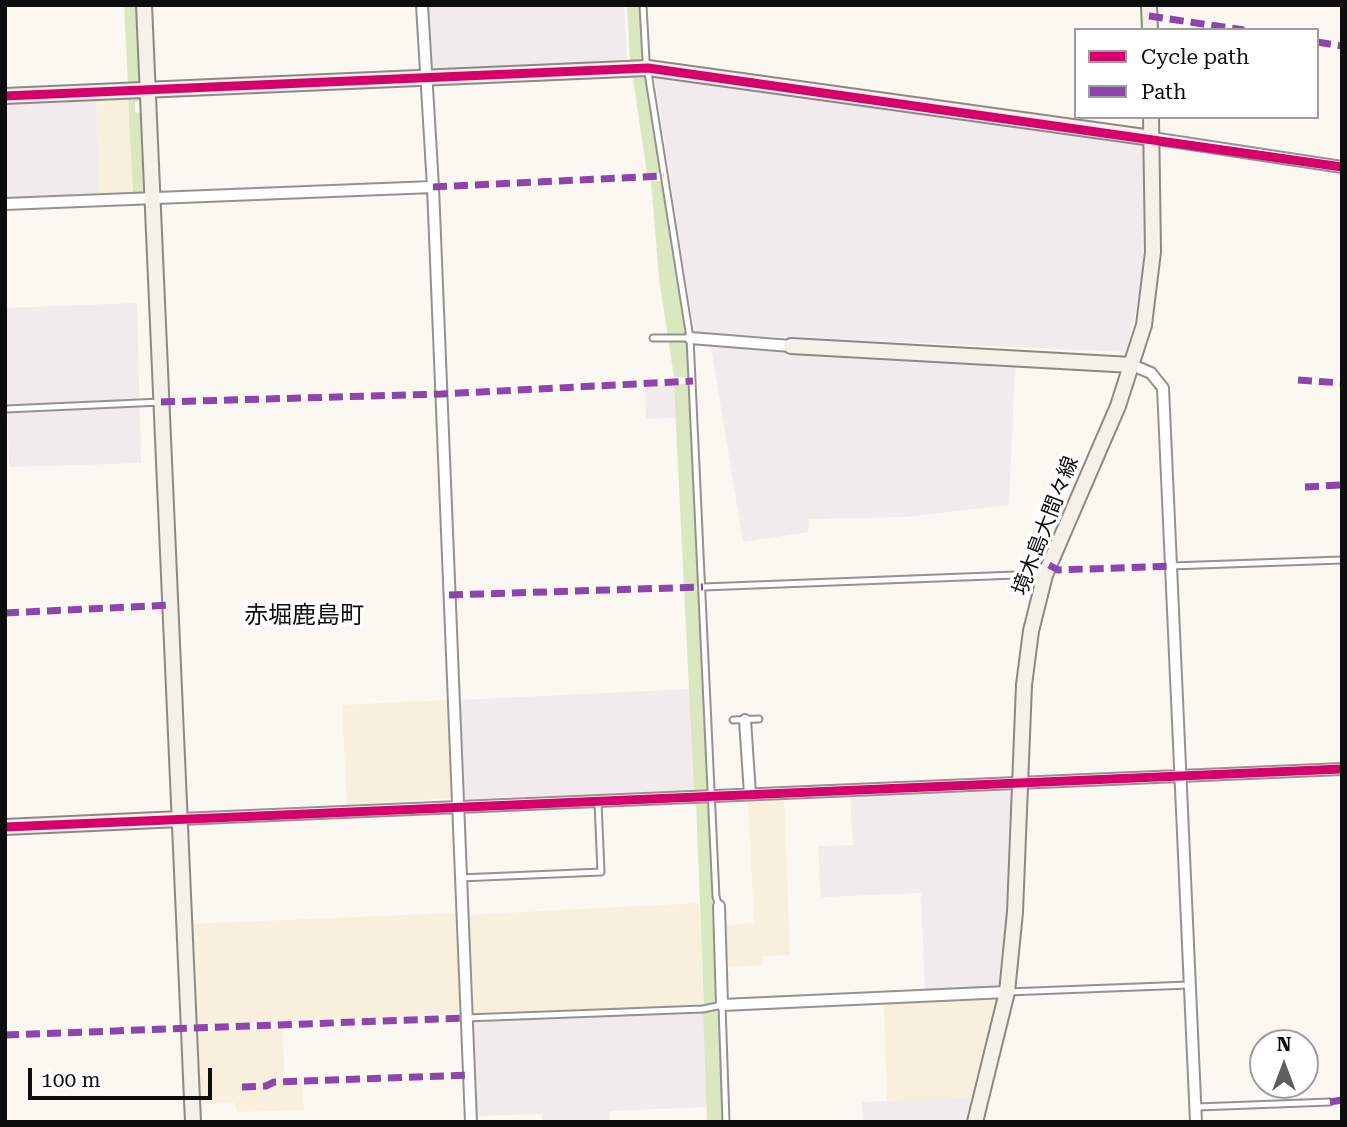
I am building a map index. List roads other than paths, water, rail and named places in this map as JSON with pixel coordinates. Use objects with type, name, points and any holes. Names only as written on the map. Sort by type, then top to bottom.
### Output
[{"type":"street","points":[[144,5],[193,1122]]},
{"type":"street","points":[[422,5],[433,187],[471,1122]]},
{"type":"street","points":[[1149,5],[1150,28]]},
{"type":"street","points":[[5,96],[648,68],[1342,167]]},
{"type":"street","name":"境木島大間々線","points":[[975,1122],[1007,992],[1015,912],[1018,782],[1027,654],[1045,575],[1118,406],[1144,325],[1153,252],[1151,119]]},
{"type":"street","points":[[5,204],[433,187]]},
{"type":"street","points":[[690,338],[1132,365],[1151,373],[1163,388],[1196,1122]]},
{"type":"street","points":[[745,720],[750,794]]},
{"type":"street","points":[[5,827],[1342,769]]},
{"type":"street","points":[[719,906],[722,1005],[1007,992]]},
{"type":"lane","points":[[643,5],[648,68],[690,338],[716,897],[719,906]]},
{"type":"lane","points":[[653,338],[690,338]]},
{"type":"lane","points":[[6,409],[161,402]]},
{"type":"lane","points":[[1171,566],[1342,559]]},
{"type":"lane","points":[[703,586],[1031,573],[1045,575]]},
{"type":"lane","points":[[733,720],[759,719]]},
{"type":"lane","points":[[460,878],[601,872],[598,800]]},
{"type":"lane","points":[[1007,992],[1189,985]]},
{"type":"lane","points":[[466,1018],[703,1009],[722,1005],[726,1122]]},
{"type":"lane","points":[[1195,1107],[1330,1102]]},
{"type":"district","name":"赤堀鹿島町","points":[[304,616]]}]
